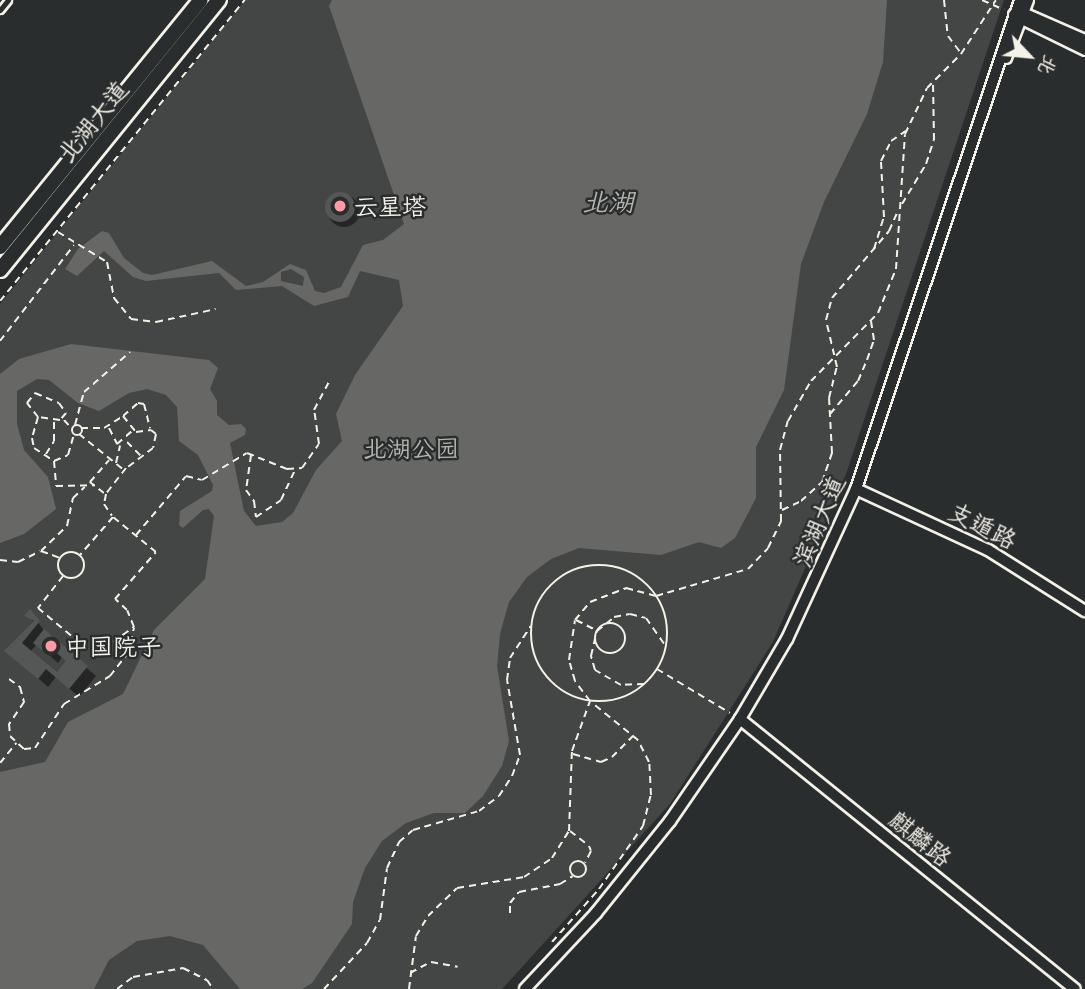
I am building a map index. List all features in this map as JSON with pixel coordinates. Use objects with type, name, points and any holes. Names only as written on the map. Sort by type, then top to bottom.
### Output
[{"type":"main road","name":"北湖大道","points":[[0,247],[201,0]]},
{"type":"main road","name":"北湖大道","points":[[0,270],[219,0]]},
{"type":"street","name":"滨湖大道","points":[[1019,16],[1020,0]]},
{"type":"street","name":"滨湖大道","points":[[534,989],[637,874],[742,721],[792,642],[859,490],[1019,16],[1028,0]]},
{"type":"street","points":[[1019,16],[1085,40]]},
{"type":"street","points":[[1019,16],[1085,50]]},
{"type":"street","name":"支遁路","points":[[859,490],[988,550],[1085,611]]},
{"type":"street","name":"滨湖大道","points":[[525,989],[632,870],[742,721]]},
{"type":"street","name":"麒麟路","points":[[742,721],[1075,989]]},
{"type":"lane","points":[[0,10],[8,0]]},
{"type":"path","points":[[0,301],[245,0]]},
{"type":"path","points":[[944,0],[948,36],[961,54]]},
{"type":"path","points":[[982,0],[1019,16]]},
{"type":"path","points":[[590,701],[575,681],[569,660],[575,620],[590,602],[626,588],[656,596],[748,569],[768,548],[781,511],[780,450],[788,421],[811,381],[871,320],[896,269],[907,130],[932,83],[961,54],[996,0]]},
{"type":"path","points":[[781,511],[801,501],[822,482],[832,453],[829,416],[837,367],[827,320],[832,298],[873,252],[926,164],[934,140],[932,83]]},
{"type":"path","points":[[873,252],[884,217],[881,162],[891,141],[907,130]]},
{"type":"path","points":[[57,231],[109,266],[114,298],[131,319],[156,322],[216,309]]},
{"type":"path","points":[[0,341],[74,244]]},
{"type":"path","points":[[829,416],[858,381],[874,340],[871,320]]},
{"type":"path","points":[[72,429],[85,392],[130,352]]},
{"type":"path","points":[[251,454],[246,490],[254,501],[257,517],[281,500],[294,471],[309,461],[319,444],[314,410],[330,380]]},
{"type":"path","points":[[54,461],[68,455],[74,434],[63,419],[63,406],[40,392],[31,394],[27,403],[38,417],[63,419]]},
{"type":"path","points":[[9,679],[20,687],[24,702],[9,724],[10,736],[24,749],[35,748],[44,729],[64,704],[110,676],[127,654],[134,627],[127,610],[114,599],[156,552],[113,517],[104,504],[106,494],[124,470],[156,443],[144,404],[138,403],[108,427],[81,428],[75,425]]},
{"type":"path","points":[[123,416],[132,430]]},
{"type":"path","points":[[38,417],[31,443],[54,461],[56,486],[95,485]]},
{"type":"path","points":[[46,454],[54,442],[53,420]]},
{"type":"path","points":[[108,427],[115,442],[120,444]]},
{"type":"path","points":[[79,434],[81,428]]},
{"type":"path","points":[[132,430],[150,429]]},
{"type":"path","points":[[120,444],[126,441],[132,430]]},
{"type":"path","points":[[74,434],[79,434],[124,470]]},
{"type":"path","points":[[126,441],[142,457]]},
{"type":"path","points":[[116,463],[120,444]]},
{"type":"path","points":[[135,536],[186,475],[196,481],[251,454],[294,471]]},
{"type":"path","points":[[106,494],[90,482],[110,459]]},
{"type":"path","points":[[0,560],[18,562],[41,551],[67,526],[73,498],[85,487]]},
{"type":"path","points":[[80,555],[113,517]]},
{"type":"path","points":[[41,551],[60,558]]},
{"type":"path","points":[[60,558],[67,552],[80,555]]},
{"type":"path","points":[[63,576],[72,579],[83,572],[80,555]]},
{"type":"path","points":[[60,558],[63,576],[38,608],[80,643],[114,642],[134,627]]},
{"type":"path","points":[[324,989],[367,943],[380,920],[387,868],[399,842],[413,830],[479,811],[499,796],[512,776],[520,755],[509,669],[510,658],[531,625],[548,588],[583,567],[624,570],[656,596],[666,620],[666,646],[657,668],[645,684],[629,695],[590,701]]},
{"type":"path","points":[[645,684],[621,685],[595,670],[591,656],[597,631],[614,617],[630,614],[646,618],[666,646]]},
{"type":"path","points":[[575,620],[597,631]]},
{"type":"path","points":[[609,624],[618,626],[624,634],[622,647],[604,652],[597,645],[597,631],[609,624]]},
{"type":"path","points":[[531,625],[535,657],[552,684],[590,701],[634,735],[649,762],[651,795],[643,826],[599,889],[552,942]]},
{"type":"path","points":[[657,668],[742,721]]},
{"type":"path","points":[[407,988],[416,936],[428,916],[457,888],[524,877],[552,858],[569,831],[572,754],[590,701]]},
{"type":"path","points":[[572,754],[601,762],[612,757],[634,735]]},
{"type":"path","points":[[0,763],[17,743]]},
{"type":"path","points":[[510,913],[510,902],[519,892],[560,884],[573,876],[584,875],[584,864],[591,851],[589,845],[569,831]]},
{"type":"path","points":[[573,876],[572,864],[584,864]]},
{"type":"path","points":[[409,974],[431,962],[458,967]]},
{"type":"path","points":[[117,989],[133,977],[183,968],[207,981],[213,989]]},
{"type":"green space","name":"北湖公园","points":[[245,0],[1004,0],[846,474],[773,642],[670,804],[502,989],[0,989],[0,304]]},
{"type":"water","name":"北湖","points":[[332,0],[887,0],[883,62],[867,114],[824,202],[801,264],[784,390],[756,447],[756,498],[735,538],[721,548],[699,542],[661,555],[579,548],[551,559],[527,577],[509,602],[500,634],[497,666],[509,741],[502,766],[483,796],[465,813],[434,813],[406,823],[382,841],[365,868],[353,902],[352,924],[312,983],[302,989],[240,989],[203,945],[170,936],[137,941],[109,960],[94,989],[0,989],[0,772],[45,762],[68,722],[123,694],[154,630],[205,579],[214,516],[209,509],[203,510],[183,528],[179,525],[180,511],[212,491],[213,485],[198,455],[179,441],[177,407],[166,395],[147,389],[129,393],[99,411],[78,403],[49,380],[37,379],[17,391],[17,424],[24,450],[48,477],[56,509],[24,534],[0,543],[0,374],[19,359],[71,344],[209,360],[218,368],[210,389],[217,401],[217,415],[229,425],[241,424],[246,429],[245,435],[230,443],[244,511],[256,526],[282,522],[293,513],[316,470],[342,441],[336,414],[355,375],[403,306],[399,280],[360,271],[348,297],[314,306],[282,286],[236,290],[219,273],[146,281],[133,277],[104,251],[77,276],[65,269],[78,249],[102,231],[109,233],[124,258],[143,273],[152,275],[212,261],[246,286],[263,282],[290,264],[306,270],[315,291],[324,293],[341,287],[363,245],[383,240],[404,224],[329,6]],"holes":[[[291,269],[304,277],[303,286],[281,281],[281,272]]]},
{"type":"building","name":"云星塔","points":[[340,192],[351,196],[355,207],[351,218],[340,222],[329,218],[325,207],[329,196]]},
{"type":"building","name":"中国院子","points":[[30,609],[40,621],[22,643],[57,672],[66,661],[52,649],[48,655],[33,643],[44,629],[88,666],[69,689],[46,669],[38,679],[4,651],[34,621],[24,616]]},
{"type":"place","name":"云星塔","points":[[340,206]]},
{"type":"place","name":"中国院子","points":[[51,646]]}]
